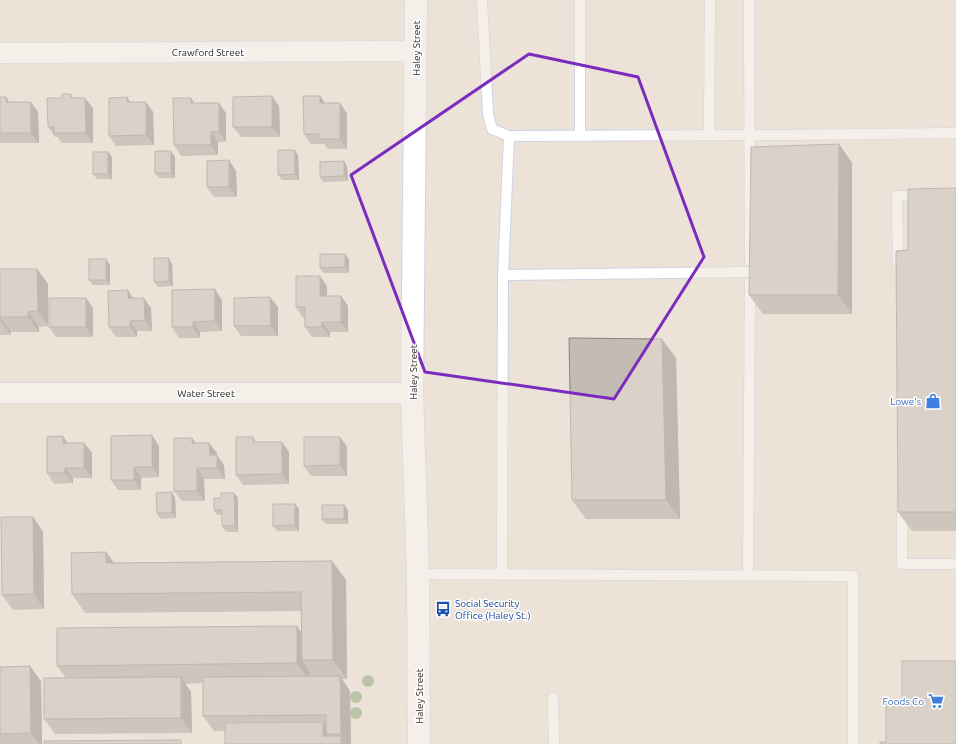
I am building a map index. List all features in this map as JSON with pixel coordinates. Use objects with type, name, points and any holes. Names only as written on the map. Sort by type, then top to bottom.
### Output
[{"type":"main road","name":"Haley Street","points":[[416,0],[412,393],[418,574],[419,744]]},
{"type":"street","name":"Crawford Street","points":[[0,52],[416,51]]},
{"type":"street","name":"Water Street","points":[[0,393],[412,393]]},
{"type":"lane","points":[[482,0],[488,114],[492,129],[509,136],[956,133]]},
{"type":"lane","points":[[580,0],[580,136]]},
{"type":"lane","points":[[709,135],[710,0]]},
{"type":"lane","points":[[748,575],[750,272],[749,0]]},
{"type":"lane","points":[[502,574],[503,275],[509,136]]},
{"type":"lane","points":[[898,274],[897,196],[934,196]]},
{"type":"lane","points":[[503,275],[750,272]]},
{"type":"lane","points":[[901,494],[902,564],[956,564]]},
{"type":"lane","points":[[418,574],[853,576],[853,744]]},
{"type":"lane","points":[[553,698],[554,744]]},
{"type":"highlighted area","points":[[529,54],[638,77],[704,257],[614,399],[425,372],[351,175]]},
{"type":"building","points":[[62,94],[71,94],[71,98],[85,98],[86,133],[54,133],[54,127],[48,127],[47,98],[62,98]]},
{"type":"building","points":[[272,96],[272,127],[233,127],[233,97]]},
{"type":"building","points":[[303,96],[320,96],[320,103],[340,103],[340,139],[320,139],[320,134],[304,134]]},
{"type":"building","points":[[0,97],[6,97],[6,102],[31,102],[31,133],[0,133]]},
{"type":"building","points":[[127,97],[127,102],[146,102],[146,135],[109,136],[109,98]]},
{"type":"building","points":[[173,98],[191,98],[191,103],[219,103],[219,131],[211,132],[211,145],[174,145]]},
{"type":"building","points":[[839,144],[838,295],[749,295],[751,147]]},
{"type":"building","points":[[278,150],[295,150],[295,174],[278,175]]},
{"type":"building","points":[[155,151],[171,151],[171,173],[155,173]]},
{"type":"building","points":[[93,152],[108,152],[108,174],[93,174]]},
{"type":"building","points":[[229,160],[229,187],[207,187],[207,161]]},
{"type":"building","points":[[344,161],[344,176],[320,177],[320,162]]},
{"type":"building","name":"Lowe's","points":[[956,188],[956,512],[898,512],[896,251],[908,250],[908,189]]},
{"type":"building","points":[[320,254],[345,254],[345,267],[320,268]]},
{"type":"building","points":[[154,258],[169,258],[169,281],[154,282]]},
{"type":"building","points":[[89,259],[106,259],[106,280],[89,280]]},
{"type":"building","points":[[0,269],[37,269],[38,311],[28,312],[28,317],[0,317]]},
{"type":"building","points":[[296,276],[320,276],[320,296],[341,296],[341,322],[322,322],[322,327],[305,327],[305,307],[296,307]]},
{"type":"building","points":[[215,289],[215,321],[193,322],[193,327],[172,327],[172,290]]},
{"type":"building","points":[[128,290],[128,298],[144,298],[145,320],[130,321],[130,327],[109,327],[108,291]]},
{"type":"building","points":[[270,297],[271,326],[234,326],[234,298]]},
{"type":"building","points":[[49,298],[86,298],[86,327],[49,327]]},
{"type":"building","points":[[569,338],[662,339],[666,500],[572,500]]},
{"type":"building","points":[[152,435],[152,467],[134,467],[134,480],[111,480],[111,436]]},
{"type":"building","points":[[63,436],[63,443],[84,443],[84,468],[65,468],[65,473],[47,473],[47,437]]},
{"type":"building","points":[[236,437],[253,437],[253,442],[282,442],[282,474],[236,475]]},
{"type":"building","points":[[304,437],[340,437],[340,465],[304,466]]},
{"type":"building","points":[[174,438],[192,438],[192,443],[209,443],[210,455],[217,455],[217,468],[197,468],[197,491],[174,491]]},
{"type":"building","points":[[172,492],[172,513],[157,513],[156,493]]},
{"type":"building","points":[[221,493],[234,493],[235,526],[222,526],[222,510],[214,510],[214,498],[221,498]]},
{"type":"building","points":[[273,504],[295,504],[295,525],[273,526]]},
{"type":"building","points":[[322,505],[344,505],[344,519],[322,519]]},
{"type":"building","points":[[1,517],[33,517],[34,594],[2,595]]},
{"type":"building","points":[[106,552],[106,563],[332,561],[333,660],[302,660],[301,592],[72,594],[71,553]]},
{"type":"building","points":[[297,626],[297,663],[57,666],[57,628]]},
{"type":"building","points":[[902,661],[956,661],[956,744],[880,744],[880,742],[886,742],[886,703],[902,703]]},
{"type":"building","points":[[30,666],[31,733],[0,734],[0,667]]},
{"type":"building","points":[[340,676],[341,734],[326,734],[326,715],[203,716],[203,677]]},
{"type":"building","points":[[181,677],[181,718],[44,719],[44,678]]},
{"type":"building","points":[[323,722],[323,736],[341,736],[341,744],[225,744],[225,723]]},
{"type":"building","points":[[181,740],[181,744],[44,744],[44,741]]},
{"type":"place","name":"Lowe's","points":[[933,401]]},
{"type":"place","name":"Social Security Office (Haley St.)","points":[[443,609]]},
{"type":"place","name":"Foods Co","points":[[936,701]]}]
